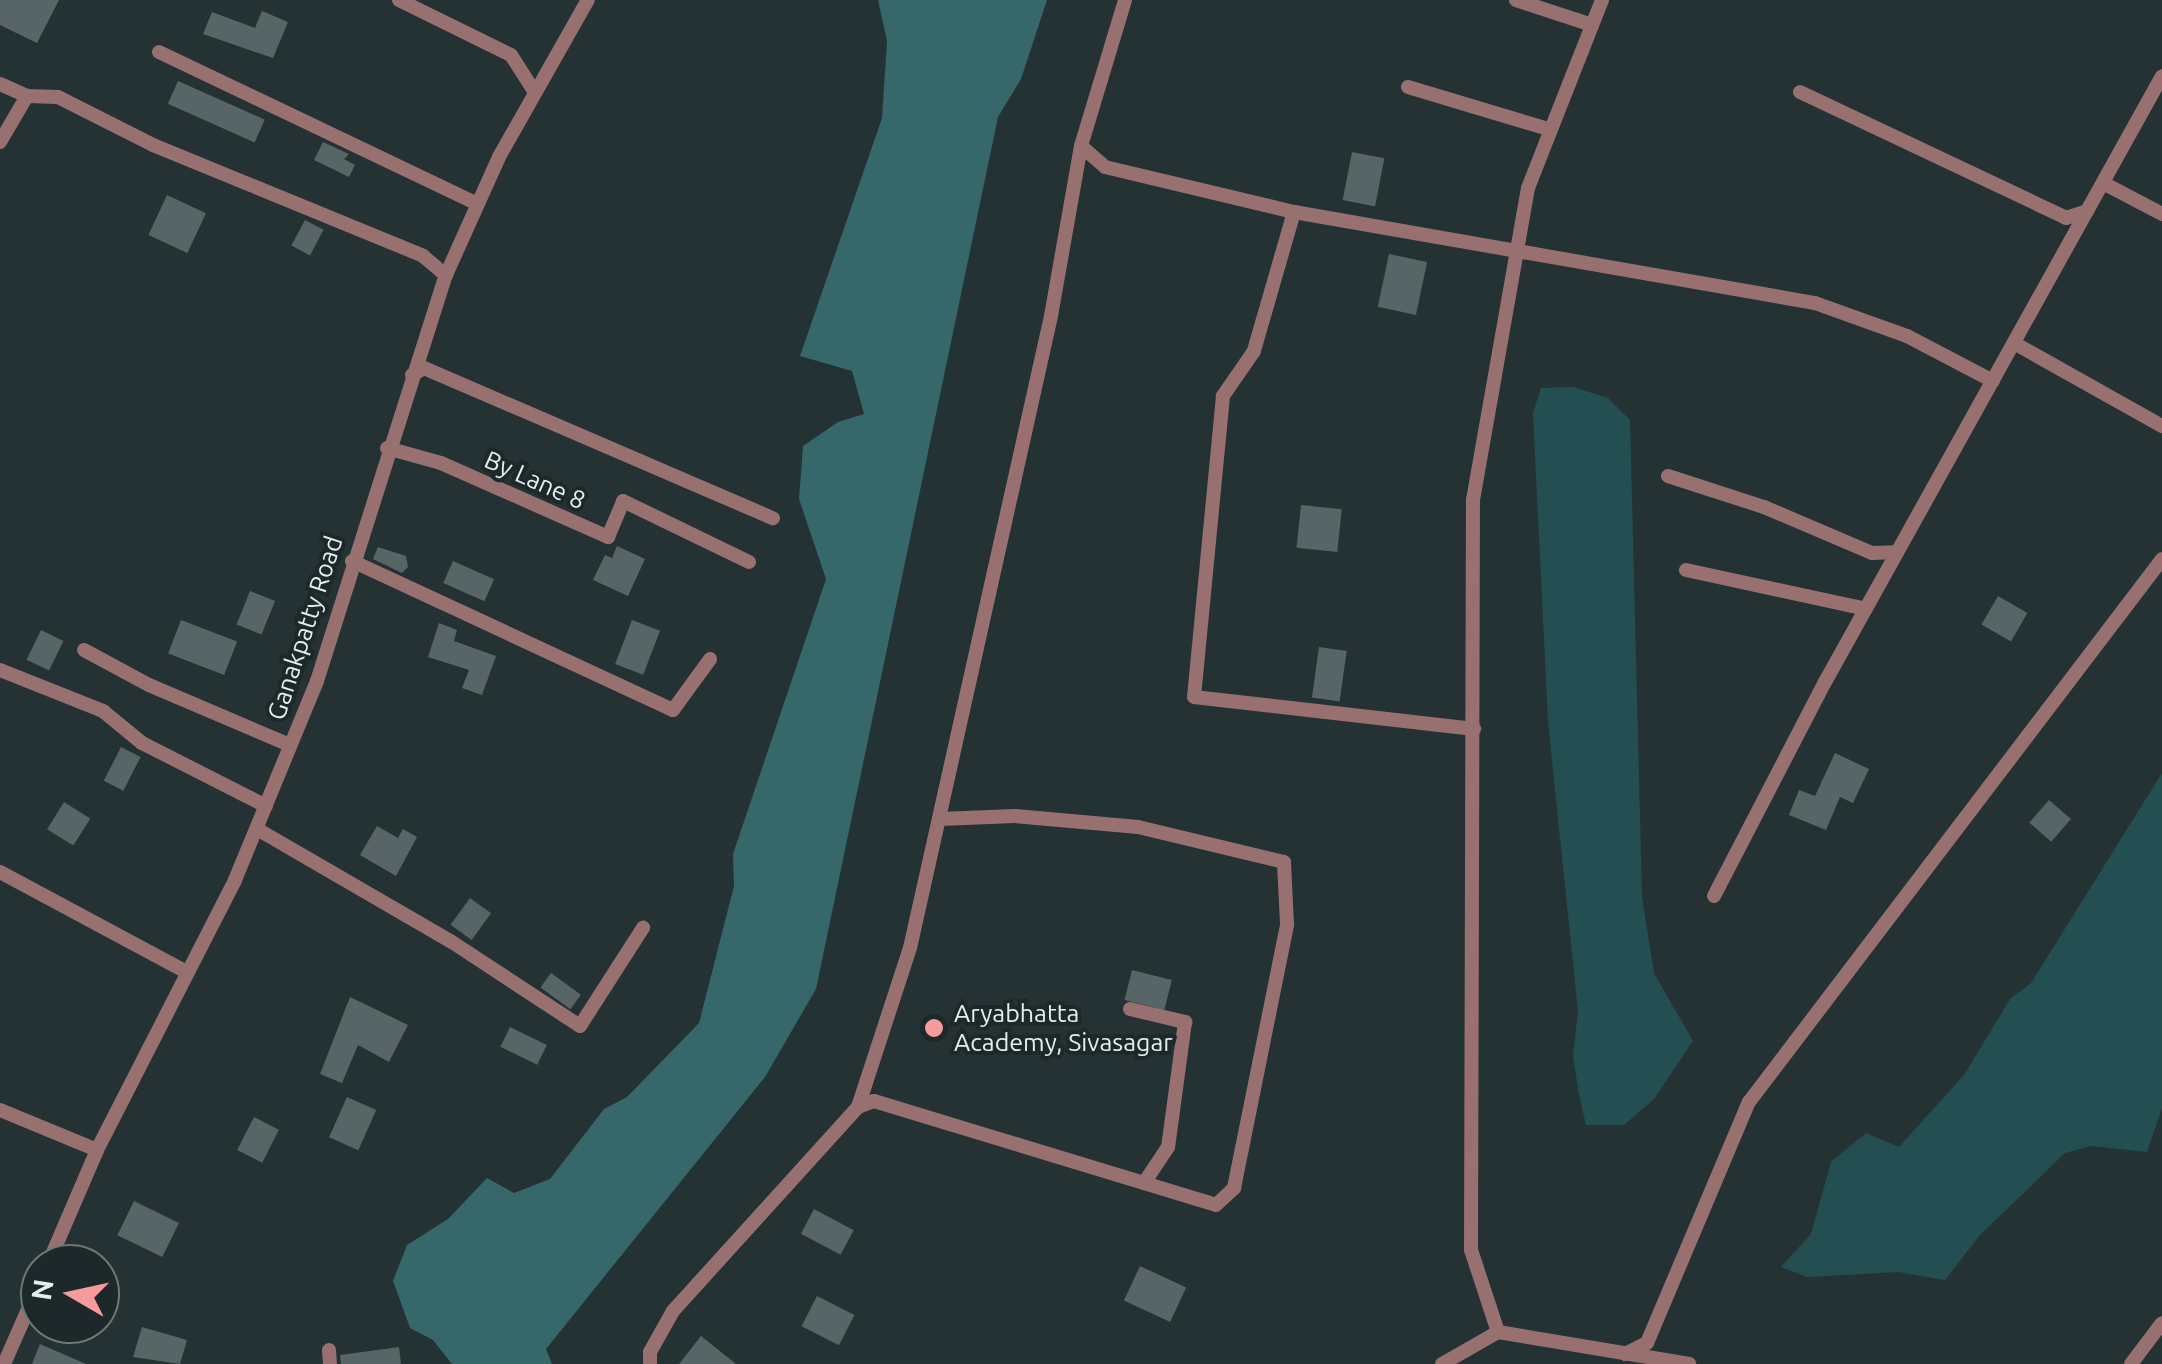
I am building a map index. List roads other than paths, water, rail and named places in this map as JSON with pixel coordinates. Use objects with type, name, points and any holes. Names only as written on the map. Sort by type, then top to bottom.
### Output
[{"type":"street","points":[[400,0],[511,54],[534,91]]},
{"type":"street","name":"Ganakpatty Road","points":[[57,1244],[98,1150],[257,829],[290,745],[446,275],[534,91],[588,0]]},
{"type":"street","points":[[650,1364],[650,1352],[673,1312],[858,1107],[910,948],[1051,316],[1081,146],[1125,0]]},
{"type":"street","points":[[1516,0],[1592,25]]},
{"type":"street","points":[[1498,1332],[1471,1250],[1473,500],[1513,248],[1551,130],[1602,0]]},
{"type":"street","points":[[159,52],[478,204]]},
{"type":"street","points":[[1714,896],[1897,552],[2162,76]]},
{"type":"street","points":[[0,84],[28,96],[58,97],[153,145],[423,256],[446,275]]},
{"type":"street","points":[[1408,87],[1551,130]]},
{"type":"street","points":[[1800,92],[2066,218],[2087,210]]},
{"type":"street","points":[[0,142],[28,96]]},
{"type":"street","points":[[1081,146],[1105,167],[1294,212],[1815,303],[1907,336],[1993,381]]},
{"type":"street","points":[[2103,183],[2162,214]]},
{"type":"street","points":[[1294,212],[1254,351],[1223,396],[1194,697],[1474,729]]},
{"type":"street","points":[[2014,342],[2162,426]]},
{"type":"street","points":[[412,376],[424,368],[773,518]]},
{"type":"street","name":"By Lane 8","points":[[387,448],[441,463],[608,538],[624,501],[749,562]]},
{"type":"street","points":[[1668,476],[1764,507],[1872,553],[1897,552]]},
{"type":"street","points":[[1625,1354],[1647,1343],[1748,1102],[2162,559]]},
{"type":"street","points":[[352,560],[673,710],[710,659]]},
{"type":"street","points":[[1686,570],[1866,609]]},
{"type":"street","points":[[84,650],[290,745]]},
{"type":"street","points":[[0,670],[102,711],[142,743],[266,806]]},
{"type":"street","points":[[858,1107],[874,1101],[1216,1204],[1234,1188],[1288,924],[1284,862],[1138,827],[1015,816],[939,819]]},
{"type":"street","points":[[257,829],[452,942],[580,1026],[643,928]]},
{"type":"street","points":[[0,872],[185,971]]},
{"type":"street","points":[[1130,1009],[1184,1022],[1168,1148],[1144,1183]]},
{"type":"street","points":[[0,1110],[98,1150]]},
{"type":"street","points":[[2131,1364],[2162,1323]]},
{"type":"street","points":[[4,1364],[20,1328]]},
{"type":"street","points":[[1442,1364],[1498,1332],[1689,1364]]},
{"type":"place","name":"Aryabhatta Academy, Sivasagar","points":[[934,1028]]}]
